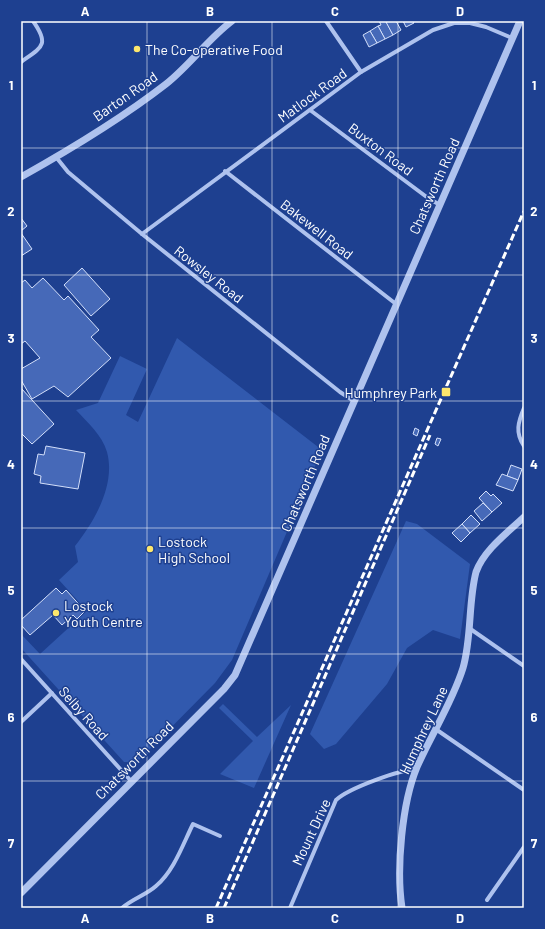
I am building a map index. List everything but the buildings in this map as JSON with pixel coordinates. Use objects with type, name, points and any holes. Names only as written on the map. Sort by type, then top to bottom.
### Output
[{"type":"street","points":[[21,62],[40,49],[43,43],[42,34],[34,21]]},
{"type":"street","name":"Barton Road","points":[[21,177],[56,158],[166,84],[188,65],[216,35],[232,21]]},
{"type":"street","points":[[326,21],[361,72]]},
{"type":"street","name":"Chatsworth Road","points":[[21,893],[224,689],[235,675],[520,21]]},
{"type":"street","name":"Matlock Road","points":[[142,234],[225,171],[361,72],[433,30],[454,23],[470,23],[486,27],[512,38]]},
{"type":"street","name":"Buxton Road","points":[[310,110],[428,198],[440,205]]},
{"type":"street","name":"Rowsley Road","points":[[56,158],[68,172],[142,234],[340,392],[354,401]]},
{"type":"street","name":"Bakewell Road","points":[[225,171],[396,304]]},
{"type":"street","points":[[524,408],[518,424],[518,432],[524,446]]},
{"type":"street","name":"Humphrey Lane","points":[[400,906],[400,862],[409,797],[417,769],[458,685],[467,650],[474,579],[479,564],[490,550],[523,521]]},
{"type":"street","points":[[469,628],[524,666]]},
{"type":"street","name":"Selby Road","points":[[21,659],[132,781]]},
{"type":"street","points":[[21,722],[52,693]]},
{"type":"street","points":[[437,730],[524,790]]},
{"type":"street","name":"Mount Drive","points":[[290,908],[336,800],[348,792],[404,770],[417,769]]},
{"type":"street","points":[[122,908],[129,901],[146,894],[163,880],[193,824],[220,836]]},
{"type":"street","points":[[487,900],[524,847]]},
{"type":"shaded area","name":"Lostock High School","points":[[177,338],[322,450],[232,660],[215,683],[137,762],[124,762],[21,648],[21,634],[40,654],[87,611],[59,580],[78,562],[75,546],[89,526],[102,502],[106,490],[109,465],[107,452],[102,440],[76,410],[98,403],[120,356],[147,369],[126,415],[138,422]]},
{"type":"shaded area","points":[[406,521],[417,524],[470,564],[460,639],[433,630],[407,648],[387,684],[336,744],[324,749],[310,734]]},
{"type":"shaded area","points":[[223,704],[257,737],[291,705],[254,788],[220,774],[253,741],[219,708]]},
{"type":"railway","points":[[216,908],[524,211]]},
{"type":"railway","points":[[224,908],[430,435]]},
{"type":"place","name":"The Co-operative Food","points":[[137,49]]},
{"type":"place","name":"Humphrey Park","points":[[446,392]]},
{"type":"place","name":"Lostock High School","points":[[150,549]]},
{"type":"place","name":"Lostock Youth Centre","points":[[56,613]]}]
